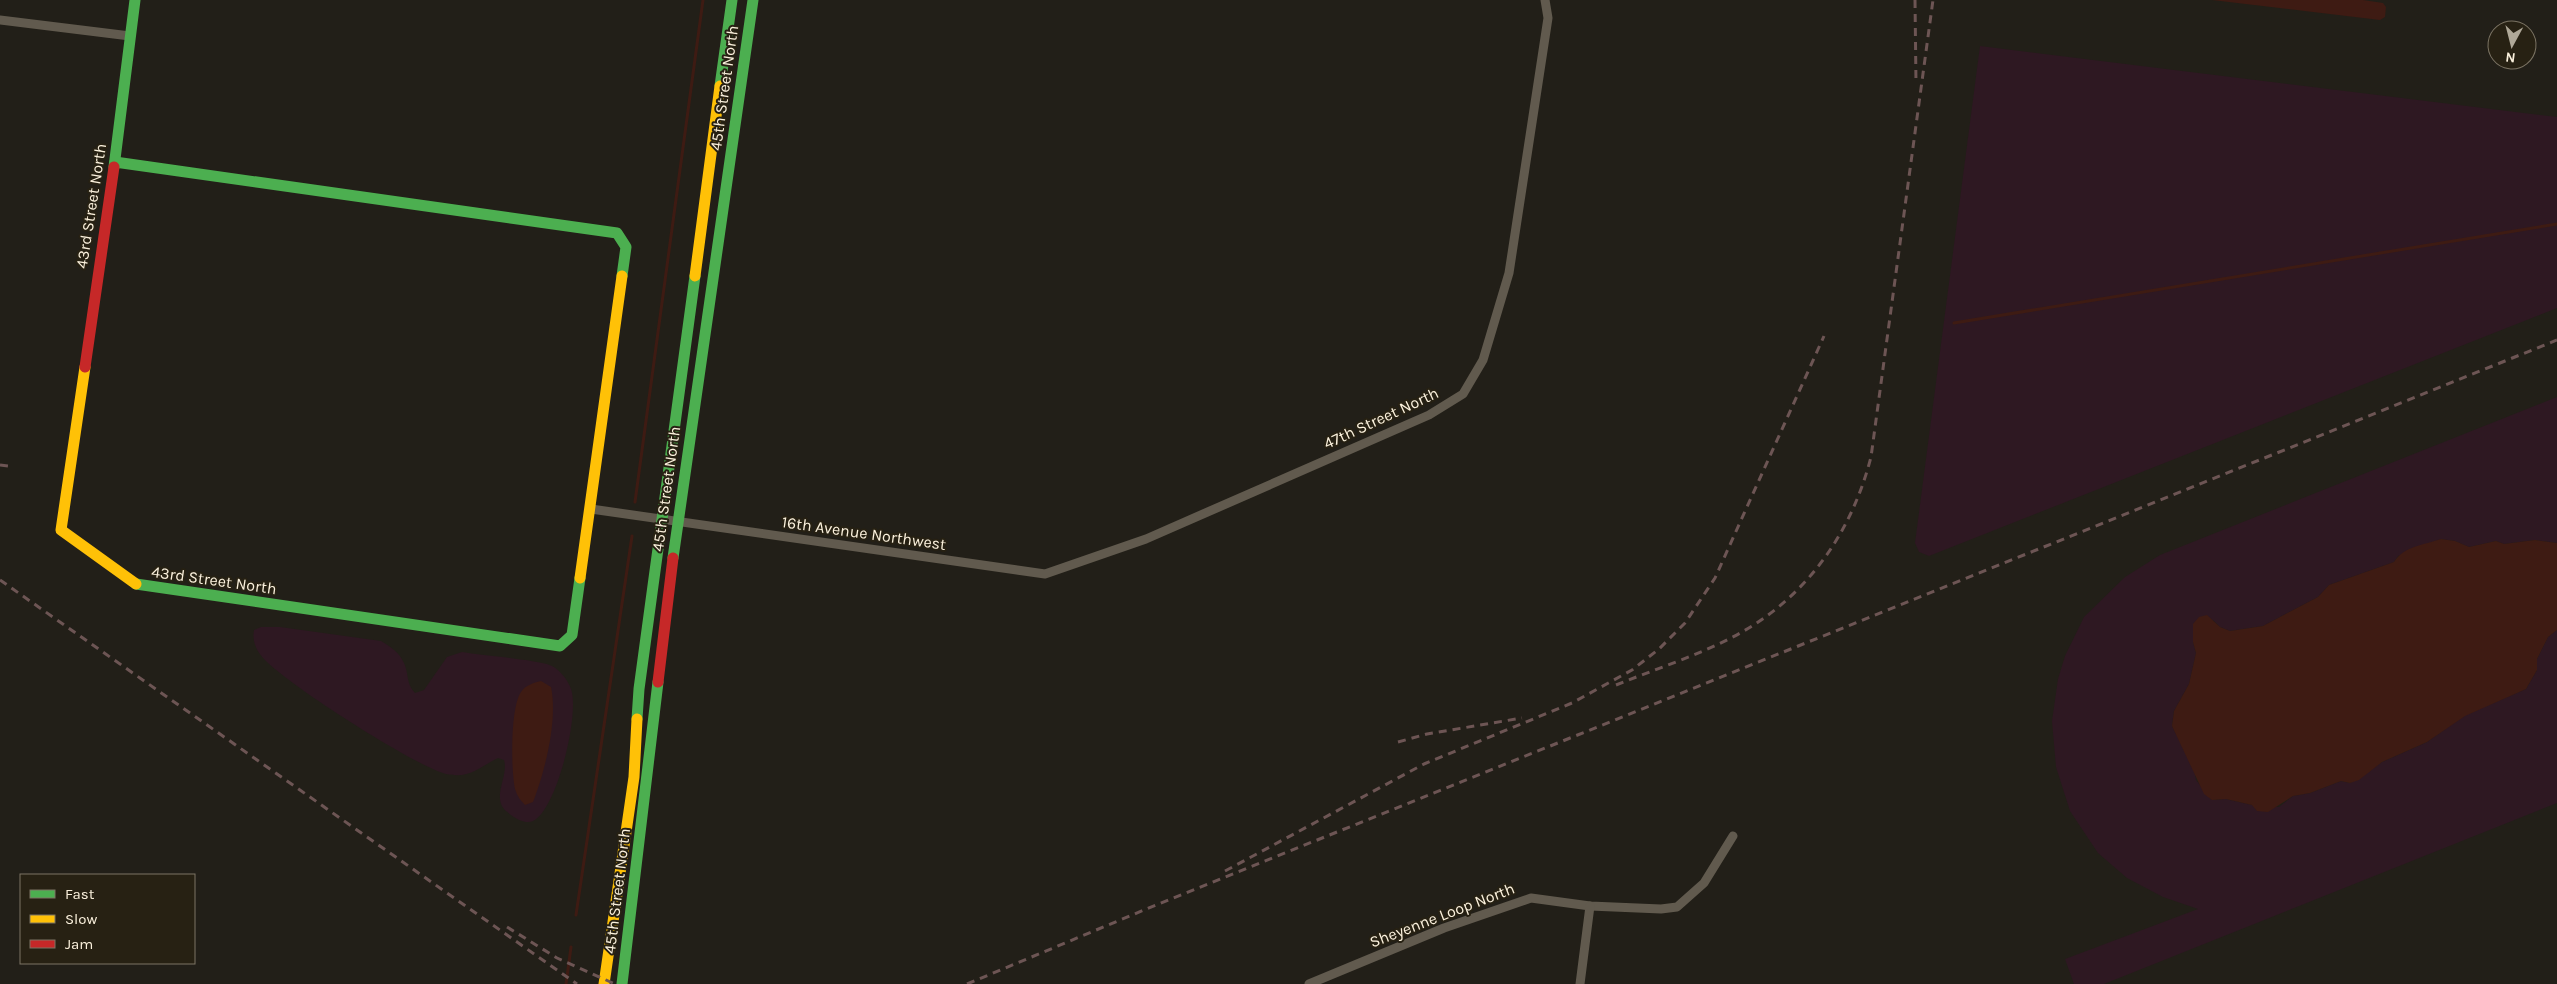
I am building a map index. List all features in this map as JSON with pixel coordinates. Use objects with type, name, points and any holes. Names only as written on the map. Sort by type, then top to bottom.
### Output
[{"type":"street","name":"43rd Street North","points":[[135,0],[115,162],[61,530],[139,586],[560,646],[572,636],[591,509]]},
{"type":"street","name":"45th Street North","points":[[604,984],[634,777],[638,689],[732,0]]},
{"type":"street","name":"45th Street North","points":[[622,984],[678,521],[753,0]]},
{"type":"street","name":"47th Street North","points":[[1045,574],[1146,539],[1429,415],[1462,394],[1484,360],[1509,273],[1548,18],[1545,0]]},
{"type":"street","points":[[0,20],[130,36]]},
{"type":"street","points":[[115,162],[616,233],[626,247],[591,509]]},
{"type":"street","name":"16th Avenue Northwest","points":[[591,509],[1045,574]]},
{"type":"street","name":"Sheyenne Loop North","points":[[1308,984],[1444,928],[1531,898],[1590,906],[1662,909],[1677,907],[1704,883],[1733,836]]},
{"type":"street","points":[[1580,984],[1590,906]]},
{"type":"shaded area","points":[[2212,0],[2363,0],[2383,3],[2386,7],[2385,17],[2380,20]]},
{"type":"shaded area","points":[[1980,46],[2557,117],[2557,308],[1929,556],[1919,552],[1915,543]]},
{"type":"shaded area","points":[[2557,397],[2557,543],[2535,540],[2504,544],[2496,541],[2469,547],[2455,541],[2441,539],[2398,556],[2394,562],[2329,585],[2318,597],[2263,626],[2230,631],[2220,627],[2213,620],[2193,642],[2196,653],[2189,684],[2174,711],[2172,726],[2194,769],[2196,780],[2212,800],[2226,799],[2252,805],[2279,807],[2293,796],[2310,793],[2341,781],[2350,783],[2382,762],[2427,742],[2465,715],[2526,689],[2537,670],[2537,659],[2548,637],[2557,630],[2557,803],[2104,984],[2074,984],[2065,959],[2198,909],[2163,897],[2127,878],[2098,853],[2070,811],[2056,767],[2052,721],[2058,679],[2065,656],[2084,617],[2125,577],[2160,555]]},
{"type":"shaded area","points":[[2441,539],[2455,541],[2469,547],[2496,541],[2504,544],[2535,540],[2557,543],[2557,630],[2548,637],[2537,659],[2537,670],[2526,689],[2465,716],[2427,742],[2382,762],[2359,780],[2350,783],[2341,781],[2310,793],[2293,796],[2268,812],[2257,811],[2252,805],[2226,799],[2212,800],[2204,794],[2172,726],[2174,711],[2189,684],[2196,653],[2193,642],[2193,624],[2199,617],[2207,615],[2220,627],[2230,631],[2263,626],[2318,597],[2329,585],[2394,562],[2409,549]]},
{"type":"shaded area","points":[[261,627],[280,627],[381,641],[394,650],[402,659],[406,667],[410,686],[415,693],[424,690],[447,657],[462,652],[552,666],[568,682],[571,689],[573,701],[572,718],[558,781],[542,813],[533,821],[526,822],[519,820],[506,811],[500,799],[505,766],[504,760],[498,758],[468,774],[446,774],[407,756],[322,704],[263,658],[255,645],[254,638],[254,630]]},
{"type":"shaded area","points":[[541,681],[551,687],[553,700],[552,730],[538,790],[533,802],[525,805],[515,789],[512,754],[513,725],[517,700],[521,692],[530,685]]},
{"type":"waterway","points":[[635,502],[703,0]]},
{"type":"waterway","points":[[1954,323],[2557,224]]},
{"type":"waterway","points":[[576,915],[632,536]]},
{"type":"waterway","points":[[566,984],[571,947]]},
{"type":"railway","points":[[1915,0],[1916,84]]},
{"type":"railway","points":[[1616,685],[1712,647],[1766,617],[1788,599],[1824,558],[1840,535],[1852,510],[1863,484],[1871,457],[1933,0]]},
{"type":"railway","points":[[1225,871],[1424,764],[1572,703],[1632,670],[1659,649],[1685,623],[1715,578],[1824,336]]},
{"type":"railway","points":[[967,984],[1156,905],[2557,340]]},
{"type":"railway","points":[[0,465],[8,466]]},
{"type":"railway","points":[[0,580],[577,984]]},
{"type":"railway","points":[[1398,742],[1427,734],[1522,718]]},
{"type":"railway","points":[[507,927],[557,958],[615,984]]},
{"type":"traffic: fast","points":[[114,167],[135,0]]},
{"type":"traffic: fast","points":[[720,86],[732,0]]},
{"type":"traffic: fast","points":[[673,558],[753,0]]},
{"type":"traffic: fast","points":[[115,162],[617,233],[626,247],[622,276]]},
{"type":"traffic: fast","points":[[637,719],[639,689],[695,276]]},
{"type":"traffic: fast","points":[[136,584],[560,646],[572,635],[580,578]]},
{"type":"traffic: fast","points":[[622,984],[658,682]]},
{"type":"traffic: slow","points":[[695,276],[720,86]]},
{"type":"traffic: slow","points":[[580,578],[622,276]]},
{"type":"traffic: slow","points":[[85,367],[61,530],[136,584]]},
{"type":"traffic: slow","points":[[604,984],[634,777],[637,719]]},
{"type":"traffic: jam","points":[[85,367],[114,167]]},
{"type":"traffic: jam","points":[[658,682],[673,558]]}]
